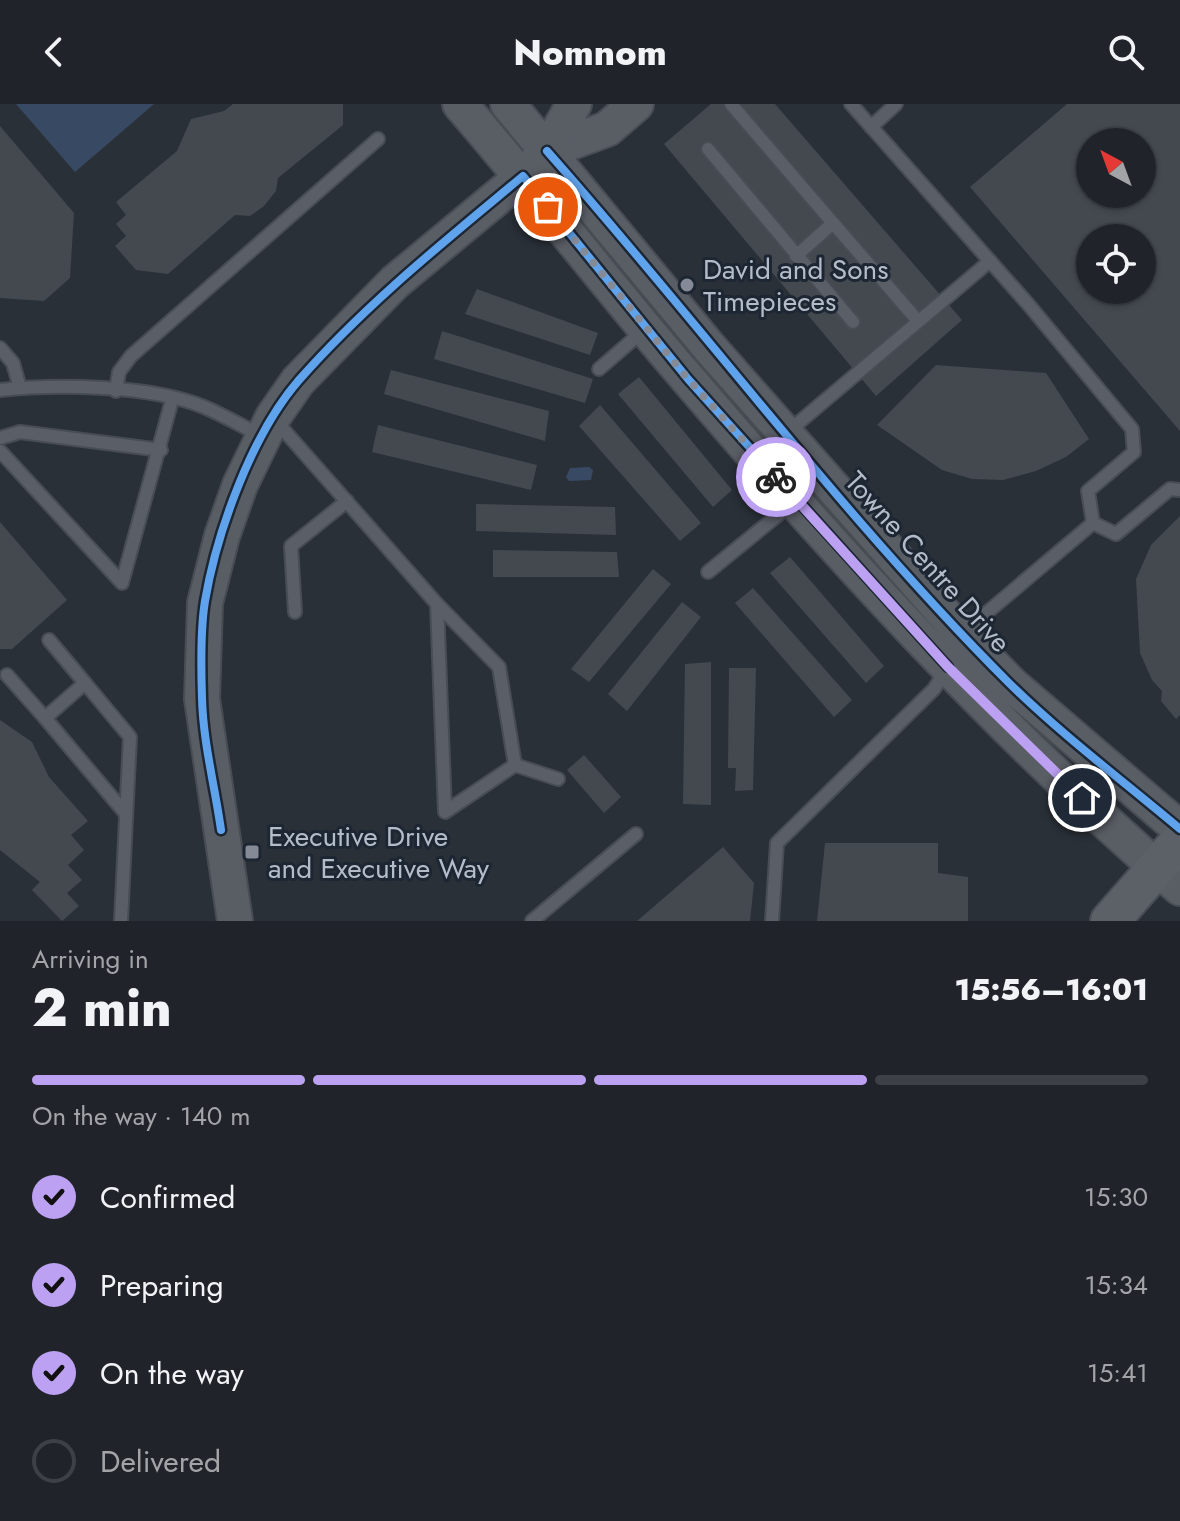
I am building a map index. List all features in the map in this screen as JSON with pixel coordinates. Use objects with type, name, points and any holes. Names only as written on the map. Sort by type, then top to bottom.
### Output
[{"type":"main road","name":"Towne Centre Drive","points":[[460,104],[758,457],[948,667],[1172,866]]},
{"type":"main road","name":"Towne Centre Drive","points":[[508,104],[785,433],[962,634],[1055,724],[1180,829]]},
{"type":"main road","points":[[235,921],[202,699],[205,603],[222,536],[268,427],[298,381],[395,282],[523,176],[547,151],[574,104]]},
{"type":"main road","points":[[547,151],[607,129],[636,104]]},
{"type":"main road","points":[[1110,921],[1172,866]]},
{"type":"lane","points":[[731,104],[918,321]]},
{"type":"lane","points":[[851,104],[990,261],[1132,429],[1134,452],[1088,491],[1093,523]]},
{"type":"lane","points":[[871,127],[896,104]]},
{"type":"lane","points":[[116,391],[119,372],[131,356],[378,139]]},
{"type":"lane","points":[[708,149],[853,322]]},
{"type":"lane","points":[[796,256],[833,223]]},
{"type":"lane","points":[[758,457],[990,261]]},
{"type":"lane","points":[[599,369],[647,328]]},
{"type":"lane","points":[[0,348],[13,363],[20,388]]},
{"type":"lane","points":[[0,390],[64,386],[116,391],[202,406],[268,427],[347,501],[437,604],[499,667],[515,765]]},
{"type":"lane","points":[[0,451],[122,583],[161,450],[172,400]]},
{"type":"lane","points":[[0,438],[20,432],[161,450]]},
{"type":"lane","points":[[1093,523],[1116,534],[1170,489],[1180,490]]},
{"type":"lane","points":[[708,572],[797,500]]},
{"type":"lane","points":[[295,612],[291,546],[347,501]]},
{"type":"lane","points":[[962,634],[1093,523]]},
{"type":"lane","points":[[437,604],[445,812],[515,765]]},
{"type":"lane","points":[[49,640],[130,737],[121,921]]},
{"type":"lane","points":[[772,921],[777,843],[934,689],[948,667]]},
{"type":"lane","points":[[7,675],[126,814]]},
{"type":"lane","points":[[45,718],[85,683]]},
{"type":"lane","points":[[515,765],[558,779]]},
{"type":"lane","points":[[532,921],[636,834]]},
{"type":"water","points":[[16,104],[154,104],[75,172]]},
{"type":"water","points":[[589,467],[593,470],[591,480],[569,481],[566,477],[570,468]]},
{"type":"building","points":[[233,104],[343,104],[343,125],[278,178],[276,191],[264,206],[250,216],[235,215],[168,274],[136,270],[115,246],[126,236],[116,224],[126,215],[116,202],[177,151],[191,119],[224,111]]},
{"type":"building","points":[[711,104],[775,104],[962,320],[876,396],[664,144]]},
{"type":"building","points":[[1067,104],[1180,104],[1180,431],[970,187]]},
{"type":"building","points":[[0,126],[74,213],[70,278],[44,301],[0,298]]},
{"type":"building","points":[[477,289],[598,333],[590,355],[465,314]]},
{"type":"building","points":[[442,331],[593,379],[585,403],[434,359]]},
{"type":"building","points":[[936,365],[1046,373],[1089,439],[1066,457],[1036,471],[1003,480],[972,479],[942,470],[877,425]]},
{"type":"building","points":[[391,370],[549,411],[545,441],[384,394]]},
{"type":"building","points":[[639,377],[732,490],[713,507],[618,394]]},
{"type":"building","points":[[600,405],[701,523],[680,541],[579,426]]},
{"type":"building","points":[[378,425],[537,465],[531,490],[372,452]]},
{"type":"building","points":[[476,504],[615,507],[616,535],[476,531]]},
{"type":"building","points":[[1180,516],[1180,715],[1176,719],[1161,701],[1162,691],[1152,680],[1140,653],[1136,579],[1151,545]]},
{"type":"building","points":[[0,522],[67,600],[12,649],[0,649]]},
{"type":"building","points":[[493,550],[617,552],[619,577],[493,577]]},
{"type":"building","points":[[790,557],[884,666],[866,683],[770,573]]},
{"type":"building","points":[[653,569],[671,584],[589,682],[571,669]]},
{"type":"building","points":[[753,588],[852,700],[834,717],[735,603]]},
{"type":"building","points":[[682,602],[701,617],[627,711],[608,694]]},
{"type":"building","points":[[711,662],[711,805],[683,804],[685,664]]},
{"type":"building","points":[[729,668],[756,668],[753,790],[735,791],[736,768],[728,768]]},
{"type":"building","points":[[0,720],[32,742],[49,777],[88,821],[71,835],[84,850],[68,865],[82,880],[67,893],[79,906],[62,921],[32,890],[40,882],[0,850]]},
{"type":"building","points":[[584,755],[621,797],[604,813],[567,770]]},
{"type":"building","points":[[825,843],[938,843],[938,873],[968,877],[968,921],[817,921]]},
{"type":"building","points":[[723,847],[754,883],[750,921],[637,921]]},
{"type":"cycle path","points":[[547,151],[831,488],[948,619],[1029,702],[1180,829]]},
{"type":"cycle path","points":[[221,830],[203,715],[202,625],[218,545],[252,455],[282,402],[351,325],[523,176],[688,379],[948,667]]},
{"type":"way so far","points":[[548,207],[688,379],[776,477]]},
{"type":"place","name":"David and Sons Timepieces","points":[[687,285]]},
{"type":"place","name":"Executive Drive and Executive Way","points":[[252,852]]},
{"type":"route","points":[[776,477],[948,667],[1082,798]]}]
